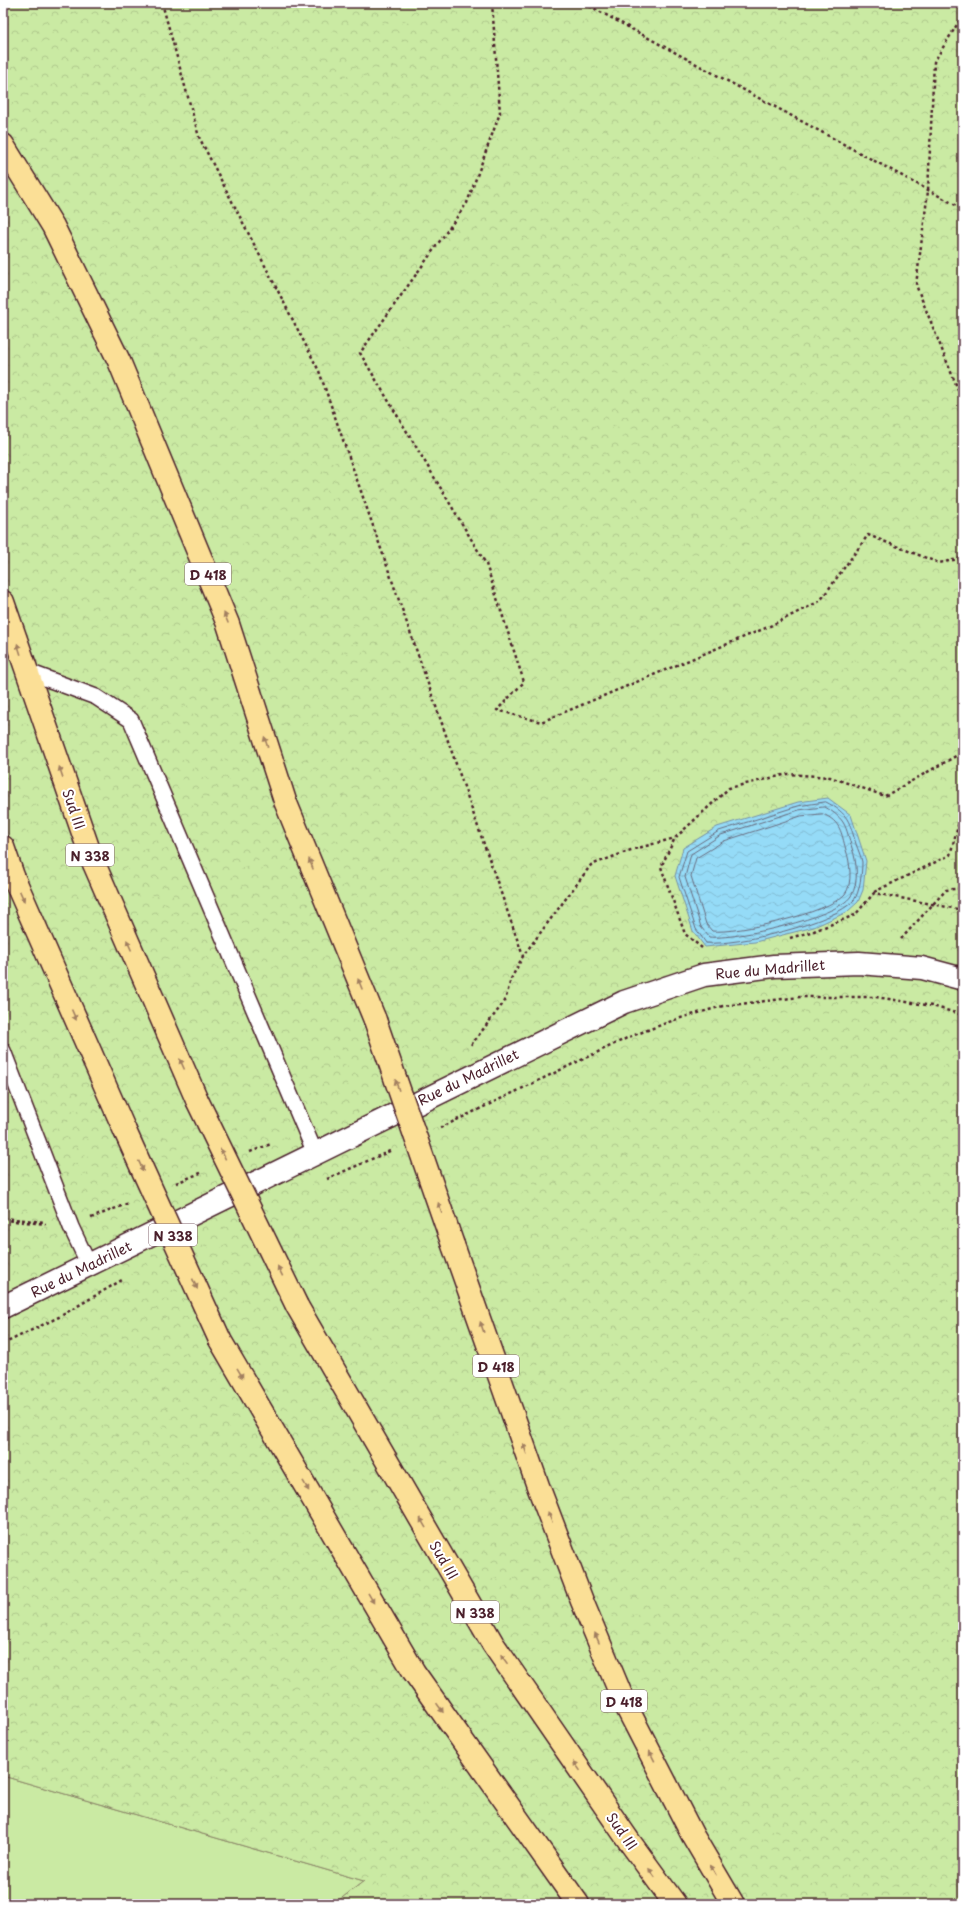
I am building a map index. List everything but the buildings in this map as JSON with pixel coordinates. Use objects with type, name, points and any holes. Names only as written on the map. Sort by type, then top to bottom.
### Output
[{"type":"highway","name":"D 418","points":[[3,145],[53,226],[119,361],[228,624],[286,801],[374,1020],[541,1493],[582,1601],[624,1702],[693,1836],[733,1904]]},
{"type":"highway","name":"Sud III","points":[[3,602],[92,859],[197,1100],[297,1306],[493,1644],[629,1841],[675,1904]]},
{"type":"highway","name":"N 338","points":[[3,847],[13,876],[125,1131],[220,1340],[414,1672],[578,1904]]},
{"type":"highway","points":[[3,855],[13,876]]},
{"type":"street","name":"Rue du Madrillet","points":[[3,1307],[624,1002],[704,976],[774,966],[859,963],[922,968],[963,979]]},
{"type":"lane","points":[[26,671],[96,697],[131,720],[315,1153]]},
{"type":"lane","points":[[3,1051],[71,1227],[89,1265]]},
{"type":"path","points":[[162,3],[199,137],[318,371],[524,956]]},
{"type":"path","points":[[492,3],[500,113],[469,196],[466,203],[360,353],[486,564],[524,682],[497,710],[541,722],[768,627],[820,601],[868,535],[939,563],[963,558]]},
{"type":"path","points":[[584,3],[963,209]]},
{"type":"path","points":[[963,15],[934,62],[928,191],[916,285],[963,402]]},
{"type":"path","points":[[702,948],[685,934],[661,867],[675,838],[729,788],[788,774],[830,777],[885,796],[963,752]]},
{"type":"path","points":[[874,892],[950,855],[963,808]]},
{"type":"path","points":[[471,1045],[505,1002],[511,979],[524,956],[591,865],[631,850],[675,838]]},
{"type":"path","points":[[933,904],[946,890],[963,888]]},
{"type":"path","points":[[437,1130],[629,1037],[677,1019],[723,1006],[800,998],[876,997],[932,1006],[963,1014]]},
{"type":"path","points":[[322,1182],[394,1149]]},
{"type":"path","points":[[3,1218],[34,1220],[71,1227]]},
{"type":"path","points":[[3,1344],[59,1317],[126,1278]]},
{"type":"green space","points":[[3,3],[963,3],[963,1904],[334,1904],[364,1881],[3,1776]]},
{"type":"green space","points":[[3,1776],[364,1881],[334,1904],[3,1904]]},
{"type":"water","points":[[828,798],[851,815],[866,861],[863,890],[858,902],[847,912],[814,927],[755,942],[705,947],[693,931],[675,876],[683,848],[717,827],[798,802]]}]
